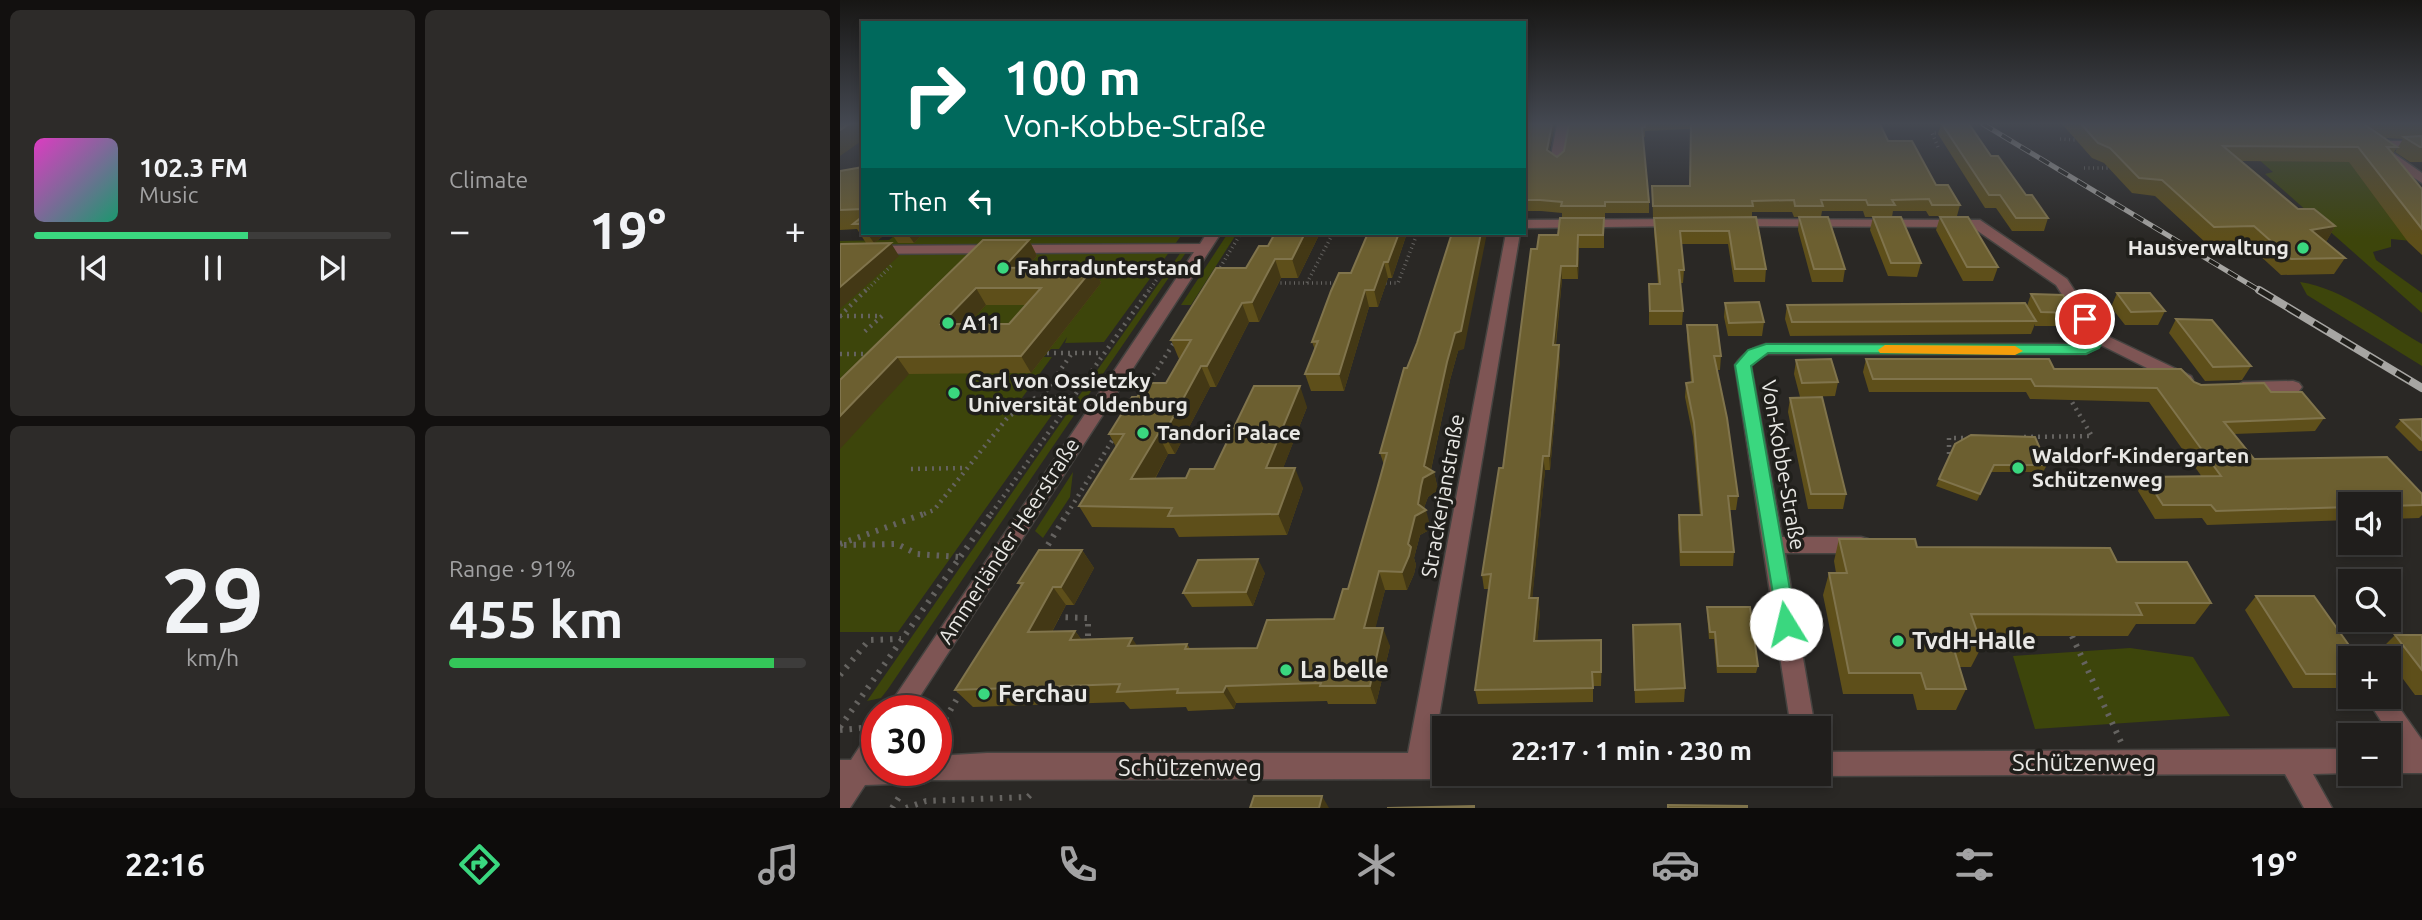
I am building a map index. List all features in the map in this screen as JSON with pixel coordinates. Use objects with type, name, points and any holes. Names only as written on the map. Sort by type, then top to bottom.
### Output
[{"type":"street","points":[[2396,162],[2422,180]]},
{"type":"street","points":[[1526,224],[1688,223]]},
{"type":"street","points":[[1716,223],[1975,223],[2062,282],[2097,337],[2181,375],[2194,390]]},
{"type":"street","points":[[878,250],[895,235]]},
{"type":"street","name":"Strackerjanstraße","points":[[1418,766],[1513,235]]},
{"type":"street","points":[[840,250],[1179,248],[1209,240]]},
{"type":"street","name":"Ammerländer Heerstraße","points":[[908,695],[1209,240]]},
{"type":"street","name":"Von-Kobbe-Straße","points":[[1801,716],[1743,365],[1753,354],[1766,348],[2086,349],[2094,344],[2097,337]]},
{"type":"street","points":[[2231,389],[2293,387]]},
{"type":"street","points":[[1774,545],[1879,545]]},
{"type":"street","points":[[2386,709],[2422,761]]},
{"type":"street","points":[[840,800],[849,773],[861,760]]},
{"type":"street","name":"Schützenweg","points":[[1831,764],[2338,761]]},
{"type":"street","points":[[2401,761],[2422,761]]},
{"type":"street","points":[[2292,762],[2319,808]]},
{"type":"street","name":"Schützenweg","points":[[952,768],[1432,766]]},
{"type":"path","points":[[2084,168],[2125,168]]},
{"type":"path","points":[[1216,274],[1240,235]]},
{"type":"path","points":[[1307,283],[1333,235]]},
{"type":"path","points":[[1372,283],[1398,283],[1416,235]]},
{"type":"path","points":[[840,728],[1179,248]]},
{"type":"path","points":[[840,316],[911,249]]},
{"type":"path","points":[[1265,283],[1346,283]]},
{"type":"path","points":[[840,316],[882,316],[862,334]]},
{"type":"path","points":[[1143,392],[1179,333]]},
{"type":"path","points":[[1047,353],[1104,353]]},
{"type":"path","points":[[1042,397],[1072,353]]},
{"type":"path","points":[[840,354],[874,354]]},
{"type":"path","points":[[2014,437],[2092,436],[2067,393]]},
{"type":"path","points":[[840,545],[934,510],[1008,417],[1035,398],[1073,397]]},
{"type":"path","points":[[1037,562],[1120,428]]},
{"type":"path","points":[[1949,454],[1948,438],[1975,438]]},
{"type":"path","points":[[911,469],[967,468]]},
{"type":"path","points":[[840,545],[897,544],[917,554],[959,557]]},
{"type":"path","points":[[1047,617],[1088,618],[1088,637]]},
{"type":"path","points":[[2073,636],[2110,724],[2130,762]]},
{"type":"path","points":[[840,675],[869,640],[902,639]]},
{"type":"path","points":[[952,706],[967,681]]},
{"type":"path","points":[[840,728],[854,728]]},
{"type":"path","points":[[906,808],[926,802],[1028,797]]},
{"type":"path","points":[[892,808],[898,799]]},
{"type":"green space","points":[[2261,162],[2385,162],[2422,188],[2422,242],[2391,239],[2391,247],[2373,252],[2376,260],[2422,293],[2422,313],[2265,174],[2273,172]]},
{"type":"green space","name":"Carl von Ossietzky Universität Oldenburg","points":[[895,235],[1182,235],[1104,342],[1065,343],[1067,337],[1059,349],[1051,349],[1044,357],[1052,357],[1019,402],[1060,399],[1061,402],[898,632],[840,632],[840,241],[889,240]]},
{"type":"green space","points":[[1227,235],[1236,235],[1191,305],[1181,305]]},
{"type":"green space","points":[[1187,251],[1083,403],[1074,403],[1181,252]]},
{"type":"green space","points":[[2300,282],[2348,299],[2422,344],[2422,366],[2307,295]]},
{"type":"green space","points":[[1069,411],[1077,411],[888,689],[883,695],[871,695]]},
{"type":"green space","points":[[1073,472],[1070,497],[1043,538],[1035,531]]},
{"type":"green space","points":[[2130,648],[2193,657],[2230,716],[2035,729],[2013,656]]},
{"type":"building","points":[[1526,162],[1645,162],[1649,202],[1561,206],[1562,202],[1526,200]]},
{"type":"building","points":[[1690,162],[1923,162],[1936,185],[1948,185],[1960,205],[1932,205],[1929,199],[1892,200],[1895,205],[1868,205],[1866,200],[1821,200],[1823,206],[1795,206],[1794,200],[1752,201],[1753,206],[1653,206],[1652,186],[1690,186]]},
{"type":"building","points":[[1967,162],[2002,162],[2026,195],[2032,195],[2048,218],[2016,218],[2000,195],[1989,195]]},
{"type":"building","points":[[2123,162],[2242,162],[2298,209],[2314,209],[2335,226],[2311,230],[2345,258],[2291,259],[2254,226],[2214,227],[2162,180],[2139,178]]},
{"type":"building","points":[[2369,162],[2399,162],[2422,189],[2422,229]]},
{"type":"building","points":[[861,167],[861,209],[840,210],[840,171]]},
{"type":"building","points":[[1756,217],[1766,269],[1735,269],[1729,231],[1680,231],[1684,270],[1679,270],[1683,311],[1650,311],[1649,284],[1660,284],[1654,218]]},
{"type":"building","points":[[1799,217],[1828,217],[1845,269],[1814,269]]},
{"type":"building","points":[[1873,217],[1901,217],[1921,263],[1891,263]]},
{"type":"building","points":[[1940,217],[1968,217],[1998,267],[1967,267]]},
{"type":"building","points":[[1560,218],[1604,218],[1603,235],[1578,235],[1577,266],[1561,266],[1553,345],[1559,345],[1549,456],[1543,456],[1529,598],[1538,598],[1534,641],[1601,640],[1601,672],[1592,672],[1593,688],[1475,690],[1491,574],[1482,575],[1499,468],[1503,468],[1531,249],[1537,249],[1539,235],[1558,235]]},
{"type":"building","points":[[1274,235],[1304,235],[1292,259],[1275,259],[1252,302],[1242,303],[1207,366],[1201,366],[1164,434],[1158,434],[1131,479],[1186,478],[1190,469],[1214,469],[1254,386],[1300,386],[1266,468],[1295,468],[1278,514],[1168,516],[1172,508],[1079,506],[1124,434],[1109,434],[1132,397],[1137,397],[1148,383],[1166,383],[1191,340],[1171,340],[1216,268],[1246,268],[1259,246],[1268,246]]},
{"type":"building","points":[[1367,235],[1398,235],[1388,262],[1384,262],[1374,290],[1365,290],[1339,374],[1305,374],[1318,341],[1312,342],[1339,273],[1351,273]]},
{"type":"building","points":[[1451,235],[1481,235],[1461,331],[1455,333],[1447,362],[1424,466],[1434,472],[1423,478],[1421,486],[1418,504],[1426,510],[1415,516],[1408,544],[1411,547],[1409,556],[1402,572],[1379,571],[1364,628],[1383,628],[1370,686],[1320,686],[1321,683],[1226,686],[1223,692],[1177,693],[1178,689],[1117,692],[1120,684],[955,690],[1023,583],[1018,583],[1039,550],[1082,550],[1061,587],[1053,587],[1028,632],[1075,631],[1070,640],[1132,638],[1128,646],[1187,644],[1185,649],[1257,648],[1267,620],[1334,619],[1343,589],[1348,589],[1377,489],[1387,453],[1380,453],[1404,368],[1407,368]]},
{"type":"building","points":[[983,240],[1029,240],[1003,268],[1094,267],[1021,356],[897,357],[840,416],[840,380]],"holes":[[[976,288],[1041,288],[1009,324],[941,324]]]},
{"type":"building","points":[[891,243],[840,287],[841,244]]},
{"type":"building","points":[[2117,293],[2150,293],[2165,311],[2131,312]]},
{"type":"building","points":[[2031,294],[2063,295],[2074,313],[2041,312]]},
{"type":"building","points":[[1759,302],[1764,322],[1729,323],[1725,303]]},
{"type":"building","points":[[2025,303],[2036,321],[1792,322],[1787,305]]},
{"type":"building","points":[[2176,319],[2212,320],[2251,366],[2213,367]]},
{"type":"building","points":[[1687,325],[1717,325],[1721,356],[1714,356],[1727,418],[1738,496],[1728,496],[1734,552],[1681,552],[1679,515],[1702,515],[1694,423],[1686,383],[1693,382]]},
{"type":"building","points":[[1831,359],[1838,382],[1802,383],[1796,360]]},
{"type":"building","points":[[1866,359],[2049,359],[2054,369],[2181,369],[2201,385],[2264,383],[2271,392],[2302,392],[2324,418],[2224,422],[2254,459],[2387,457],[2422,494],[2422,505],[2401,506],[2401,492],[2338,492],[2338,507],[2216,511],[2211,505],[2163,505],[2145,477],[2221,476],[2157,388],[2035,386],[2031,379],[1873,379]]},
{"type":"building","points":[[1822,397],[1846,494],[1811,494],[1790,398]]},
{"type":"building","points":[[2422,419],[2422,440],[2401,420]]},
{"type":"building","name":"Waldorf-Kindergarten Schützenweg","points":[[1971,435],[2035,437],[2047,465],[1994,465],[1980,494],[1939,479],[1955,444]]},
{"type":"building","points":[[1839,539],[1915,539],[1917,547],[2110,548],[2117,562],[2187,562],[2211,603],[2136,603],[2142,615],[1971,614],[1982,646],[1953,646],[1966,689],[1926,689],[1921,673],[1849,673],[1829,573],[1847,573]]},
{"type":"building","points":[[1258,559],[1246,592],[1183,593],[1198,560]]},
{"type":"building","points":[[2256,596],[2314,596],[2349,646],[2338,646],[2338,674],[2306,674]]},
{"type":"building","points":[[1707,607],[1750,607],[1758,666],[1718,666],[1715,632],[1710,632]]},
{"type":"building","points":[[1680,624],[1685,688],[1635,690],[1633,625]]},
{"type":"building","points":[[2395,635],[2422,635],[2422,670]]},
{"type":"building","points":[[1254,796],[1322,796],[1319,808],[1250,808]]},
{"type":"building","points":[[1668,805],[1747,806],[1747,808],[1668,808]]},
{"type":"building","points":[[1474,806],[1474,808],[1387,808]]},
{"type":"railway","points":[[2046,162],[2262,292]]},
{"type":"railway","points":[[2259,290],[2422,388]]},
{"type":"slow traffic","points":[[1885,350],[2015,351]]},
{"type":"place","name":"Hausverwaltung","points":[[2303,248]]},
{"type":"place","name":"Fahrradunterstand","points":[[1003,268]]},
{"type":"place","name":"A11","points":[[948,323]]},
{"type":"place","name":"Carl von Ossietzky Universität Oldenburg","points":[[954,393]]},
{"type":"place","name":"Tandori Palace","points":[[1143,433]]},
{"type":"place","name":"Waldorf-Kindergarten Schützenweg","points":[[2018,468]]},
{"type":"place","name":"TvdH-Halle","points":[[1898,641]]},
{"type":"place","name":"La belle","points":[[1286,670]]},
{"type":"place","name":"Ferchau","points":[[984,694]]},
{"type":"route","points":[[1786,624],[1743,365],[1753,354],[1766,348],[2041,351],[2086,349],[2094,344],[2097,337],[2085,319]]}]
